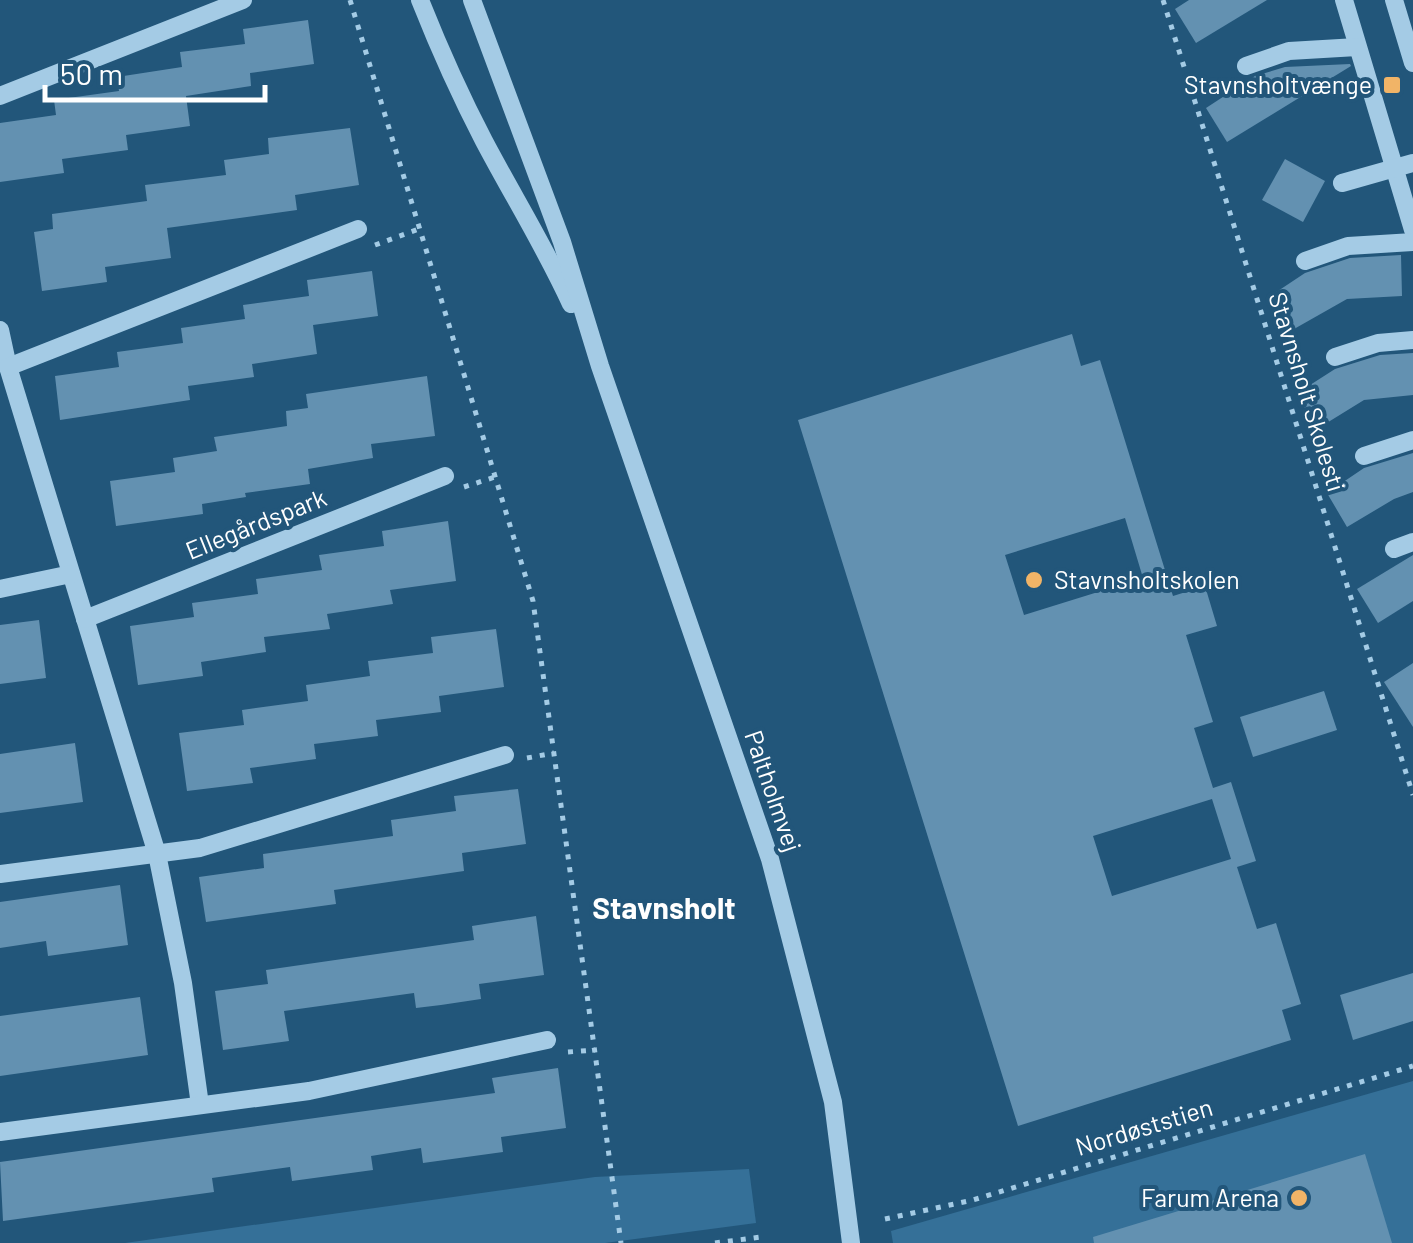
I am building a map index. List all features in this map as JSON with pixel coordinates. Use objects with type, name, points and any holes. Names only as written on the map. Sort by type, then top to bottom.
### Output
[{"type":"street","points":[[0,96],[243,0]]},
{"type":"street","name":"Paltholmvej","points":[[420,0],[484,142],[542,241],[600,366]]},
{"type":"street","name":"Paltholmvej","points":[[472,0],[562,242],[600,366],[770,859],[832,1102],[851,1243]]},
{"type":"street","points":[[1344,0],[1357,46],[1404,166],[1413,230]]},
{"type":"street","points":[[1394,0],[1413,63]]},
{"type":"street","points":[[1246,66],[1289,51],[1357,46]]},
{"type":"street","points":[[1342,184],[1404,166]]},
{"type":"street","points":[[8,368],[358,229]]},
{"type":"street","points":[[1305,261],[1348,246],[1413,242]]},
{"type":"street","points":[[0,330],[8,368],[157,854],[183,983],[200,1105]]},
{"type":"street","points":[[1335,358],[1378,342],[1413,340]]},
{"type":"street","points":[[1364,456],[1413,440]]},
{"type":"street","name":"Ellegårdspark","points":[[85,619],[445,476]]},
{"type":"street","points":[[1394,549],[1413,542]]},
{"type":"street","points":[[0,589],[71,574]]},
{"type":"street","points":[[0,874],[200,848],[504,755]]},
{"type":"street","points":[[0,1132],[309,1091],[547,1040]]},
{"type":"path","points":[[350,0],[533,601],[622,1243]]},
{"type":"path","name":"Stavnsholt Skolesti","points":[[1164,0],[1413,795]]},
{"type":"path","points":[[358,229],[375,245],[420,229]]},
{"type":"path","name":"Nordøststien","points":[[885,1219],[974,1200],[1413,1066]]},
{"type":"path","points":[[716,1243],[761,1237]]},
{"type":"shaded area","points":[[1413,1081],[1413,1243],[893,1243],[891,1231]]},
{"type":"shaded area","points":[[749,1169],[756,1223],[605,1243],[125,1243],[595,1177]]},
{"type":"building","points":[[1189,0],[1267,0],[1196,43],[1175,9]]},
{"type":"building","points":[[308,20],[314,64],[250,73],[251,86],[186,96],[190,126],[126,135],[128,150],[62,159],[64,173],[0,182],[0,123],[56,115],[54,100],[119,91],[117,77],[182,67],[180,52],[245,44],[243,29]]},
{"type":"building","points":[[1350,64],[1227,142],[1206,108],[1255,76],[1285,67]]},
{"type":"building","points":[[350,128],[359,185],[295,195],[297,210],[167,228],[171,258],[105,267],[107,282],[42,291],[34,232],[53,229],[52,214],[147,201],[145,185],[226,175],[224,160],[269,154],[268,138]]},
{"type":"building","points":[[1285,159],[1325,181],[1303,222],[1262,200]]},
{"type":"building","points":[[1401,255],[1402,296],[1347,299],[1287,333],[1266,299],[1305,273],[1350,258]]},
{"type":"building","points":[[372,271],[378,316],[313,325],[317,354],[252,364],[254,377],[188,386],[190,400],[60,420],[55,376],[119,367],[117,352],[183,343],[181,328],[245,319],[243,305],[309,296],[307,280]]},
{"type":"building","points":[[1072,334],[1081,366],[1100,360],[1173,596],[1205,586],[1217,626],[1186,635],[1213,722],[1194,728],[1213,788],[1231,782],[1256,861],[1237,867],[1257,929],[1276,923],[1301,1004],[1282,1010],[1291,1040],[1018,1126],[798,420]],"holes":[[[1125,518],[1143,578],[1024,615],[1005,555]],[[1212,799],[1231,859],[1112,896],[1093,836]]]},
{"type":"building","points":[[1413,353],[1413,395],[1364,400],[1317,429],[1296,394],[1335,369],[1380,355]]},
{"type":"building","points":[[427,376],[435,436],[371,444],[373,458],[308,469],[310,484],[202,504],[203,514],[116,526],[110,481],[175,472],[173,458],[217,451],[214,437],[287,426],[286,411],[308,408],[306,394]]},
{"type":"building","points":[[1413,453],[1413,492],[1347,527],[1327,493],[1364,468]]},
{"type":"building","points":[[448,521],[456,581],[390,590],[393,604],[327,614],[330,629],[264,637],[266,652],[201,662],[203,676],[138,685],[130,626],[194,617],[192,603],[258,594],[256,579],[322,570],[319,555],[384,546],[382,531]]},
{"type":"building","points":[[1413,555],[1413,601],[1378,623],[1357,589]]},
{"type":"building","points":[[39,620],[46,678],[0,684],[0,625]]},
{"type":"building","points":[[496,629],[504,687],[439,696],[441,712],[376,720],[378,736],[314,744],[316,759],[250,768],[253,783],[187,791],[179,733],[244,725],[242,710],[308,701],[306,685],[370,676],[368,661],[433,653],[431,637]]},
{"type":"building","points":[[1413,663],[1413,727],[1384,682]]},
{"type":"building","points":[[1324,691],[1337,730],[1253,757],[1240,717]]},
{"type":"building","points":[[75,743],[83,802],[0,813],[0,754]]},
{"type":"building","points":[[518,789],[526,844],[462,853],[464,871],[334,890],[336,904],[206,922],[199,877],[264,868],[263,854],[393,836],[391,820],[456,811],[454,796]]},
{"type":"building","points":[[120,885],[128,945],[48,956],[46,941],[0,948],[0,902]]},
{"type":"building","points":[[536,916],[544,975],[479,984],[481,999],[441,1005],[416,1008],[414,993],[284,1011],[289,1041],[223,1050],[215,991],[268,984],[266,970],[474,940],[472,926]]},
{"type":"building","points":[[1413,973],[1413,1021],[1353,1040],[1340,995]]},
{"type":"building","points":[[140,997],[148,1055],[0,1076],[0,1016]]},
{"type":"building","points":[[558,1068],[566,1128],[501,1137],[503,1152],[423,1163],[421,1148],[371,1156],[373,1170],[292,1181],[290,1167],[212,1178],[214,1192],[3,1221],[0,1162],[495,1093],[492,1078]]},
{"type":"building","name":"Farum Arena","points":[[1365,1154],[1392,1243],[1094,1243],[1093,1237]]},
{"type":"place","name":"Stavnsholtvænge","points":[[1392,85]]},
{"type":"place","name":"Stavnsholtskolen","points":[[1034,580]]},
{"type":"place","name":"Farum Arena","points":[[1299,1198]]},
{"type":"district","name":"Stavnsholt","points":[[664,909]]}]
